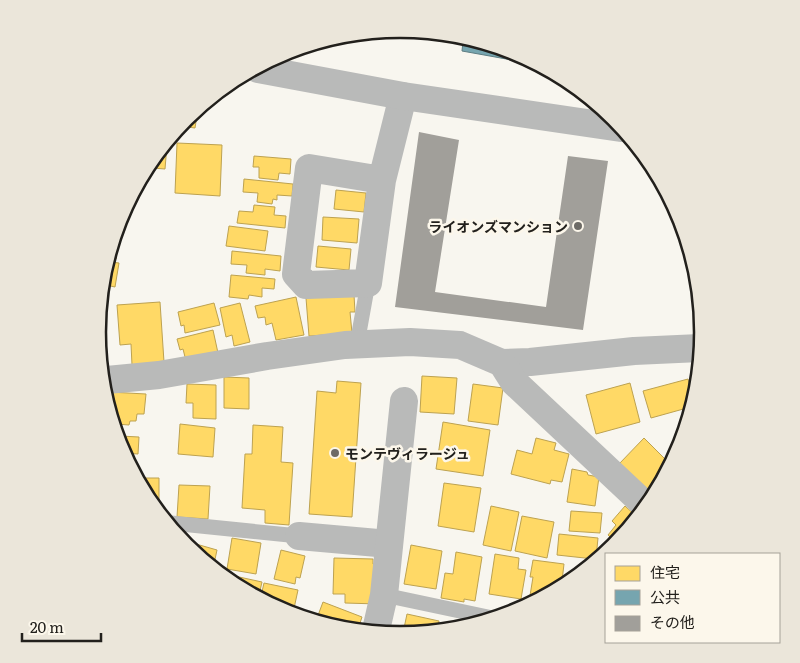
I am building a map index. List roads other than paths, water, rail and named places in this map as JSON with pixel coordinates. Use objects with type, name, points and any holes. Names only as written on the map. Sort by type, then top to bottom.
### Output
[{"type":"street","points":[[265,70],[402,96],[610,126]]},
{"type":"street","points":[[382,180],[309,168],[296,274],[306,285],[368,283],[382,180],[402,96]]},
{"type":"street","points":[[111,380],[159,375],[267,356],[358,344],[410,342],[460,345],[502,363],[530,362],[634,351],[693,348]]},
{"type":"street","points":[[502,363],[514,382],[640,500]]},
{"type":"street","points":[[377,625],[384,595],[404,401]]},
{"type":"street","points":[[299,536],[390,544]]},
{"type":"lane","points":[[358,344],[368,283]]},
{"type":"lane","points":[[178,524],[299,536]]},
{"type":"lane","points":[[384,595],[477,615]]},
{"type":"place","name":"ライオンズマンション","points":[[578,226]]},
{"type":"place","name":"モンテヴィラージュ","points":[[335,453]]}]
